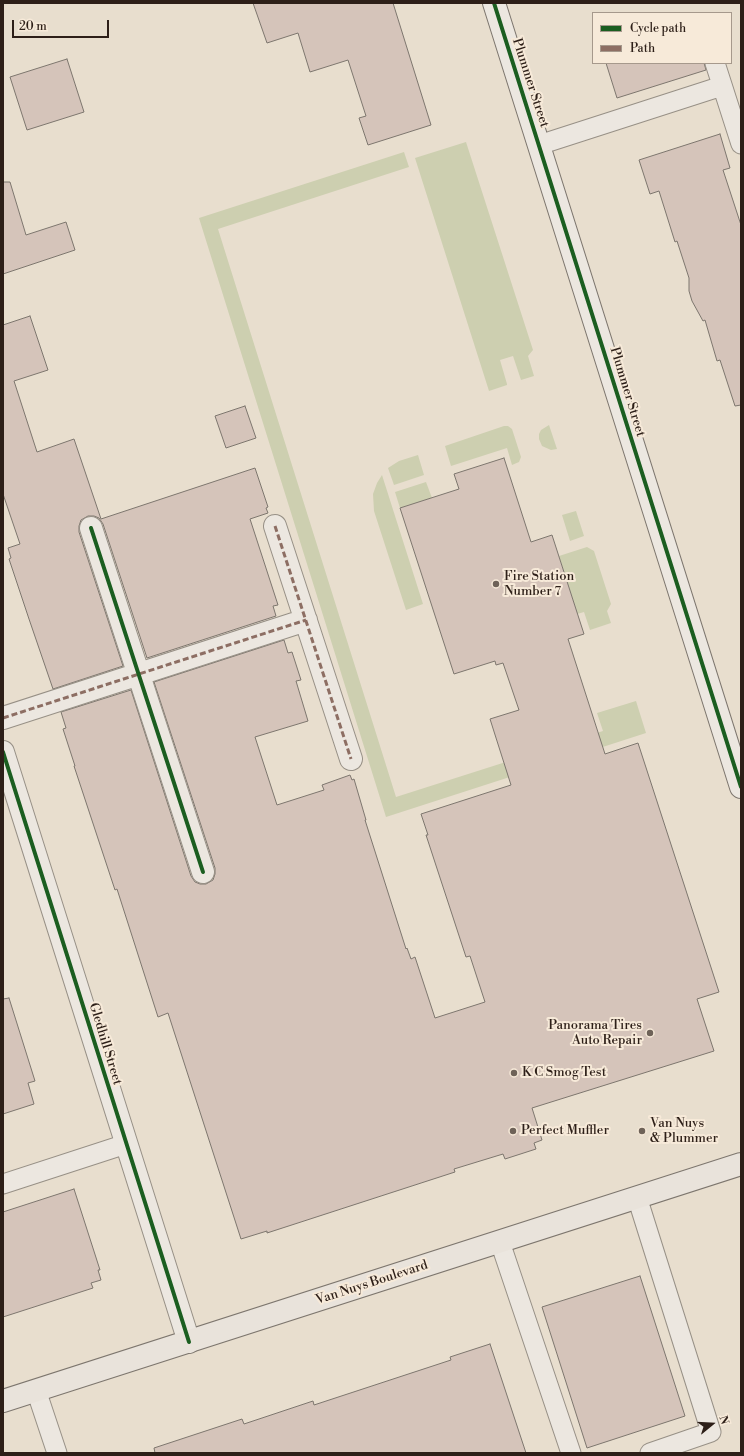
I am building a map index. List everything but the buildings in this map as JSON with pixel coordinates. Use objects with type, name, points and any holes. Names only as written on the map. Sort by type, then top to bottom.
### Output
[{"type":"main road","name":"Van Nuys Boulevard","points":[[3,1400],[189,1342],[741,1164]]},
{"type":"street","name":"Plummer Street","points":[[494,3],[741,787]]},
{"type":"street","points":[[275,526],[351,759]]},
{"type":"street","points":[[91,528],[203,872]]},
{"type":"street","points":[[3,718],[306,620]]},
{"type":"street","name":"Gledhill Street","points":[[3,752],[189,1342]]},
{"type":"lane","points":[[715,64],[741,144]]},
{"type":"lane","points":[[539,145],[722,86]]},
{"type":"lane","points":[[3,1184],[126,1144]]},
{"type":"lane","points":[[637,1197],[712,1432],[650,1453]]},
{"type":"lane","points":[[500,1242],[571,1453]]},
{"type":"lane","points":[[36,1390],[57,1453]]},
{"type":"green space","points":[[466,142],[533,350],[528,356],[534,376],[521,380],[513,356],[500,360],[507,385],[489,391],[415,158]]},
{"type":"green space","points":[[404,152],[409,167],[218,229],[396,797],[603,731],[597,713],[636,701],[646,733],[386,817],[199,218]]},
{"type":"green space","points":[[549,425],[557,449],[551,450],[542,446],[539,439],[541,430]]},
{"type":"green space","points":[[504,426],[508,426],[512,429],[521,457],[519,462],[512,465],[507,448],[451,466],[445,446]]},
{"type":"green space","points":[[418,455],[424,475],[394,485],[388,468],[399,461]]},
{"type":"green space","points":[[382,475],[423,604],[406,610],[374,511],[373,494]]},
{"type":"green space","points":[[426,482],[432,498],[400,508],[395,492]]},
{"type":"green space","points":[[576,511],[584,536],[570,541],[562,515]]},
{"type":"green space","points":[[587,547],[594,551],[611,604],[607,611],[611,623],[590,630],[584,612],[577,614],[559,556]]},
{"type":"marked path","points":[[275,526],[351,759]]},
{"type":"marked path","points":[[3,718],[306,620]]},
{"type":"cycle path","points":[[494,3],[741,787]]},
{"type":"cycle path","points":[[91,528],[203,872]]},
{"type":"cycle path","points":[[3,752],[189,1342]]},
{"type":"place","name":"Fire Station Number 7","points":[[496,584]]},
{"type":"place","name":"Panorama Tires Auto Repair","points":[[650,1033]]},
{"type":"place","name":"K C Smog Test","points":[[514,1073]]},
{"type":"place","name":"Perfect Muffler","points":[[513,1131]]},
{"type":"place","name":"Van Nuys & Plummer","points":[[642,1131]]}]
